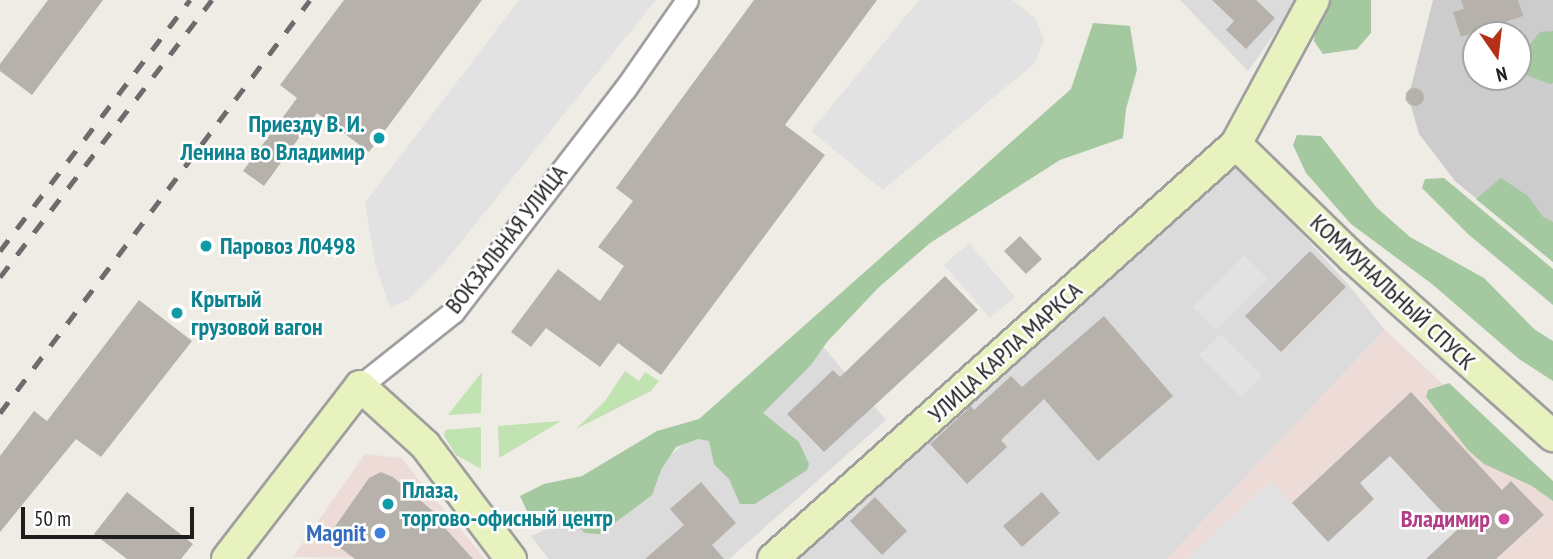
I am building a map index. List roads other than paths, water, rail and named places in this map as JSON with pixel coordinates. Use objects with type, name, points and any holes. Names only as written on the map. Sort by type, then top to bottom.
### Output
[{"type":"main road","name":"УЛИЦА КАРЛА МАРКСА","points":[[773,559],[1236,144],[1314,0]]},
{"type":"main road","name":"КОММУНАЛЬНЫЙ СПУСК","points":[[1236,144],[1353,258],[1553,436]]},
{"type":"main road","name":"ВОКЗАЛЬНАЯ УЛИЦА","points":[[227,559],[360,386]]},
{"type":"main road","points":[[360,386],[425,445],[511,559]]},
{"type":"street","name":"ВОКЗАЛЬНАЯ УЛИЦА","points":[[360,386],[453,312],[625,89],[687,0]]},
{"type":"railway","points":[[0,251],[190,0]]},
{"type":"railway","points":[[0,277],[212,0]]},
{"type":"railway","points":[[0,413],[310,0]]},
{"type":"place","name":"Приезду В. И. Ленина во Владимир","points":[[379,138]]},
{"type":"place","name":"Паровоз Л0498","points":[[206,246]]},
{"type":"place","name":"Крытый грузовой вагон","points":[[177,313]]},
{"type":"place","name":"Плаза, торгово-офисный центр","points":[[388,504]]},
{"type":"place","name":"Владимир","points":[[1504,519]]},
{"type":"place","name":"Magnit","points":[[380,533]]}]
